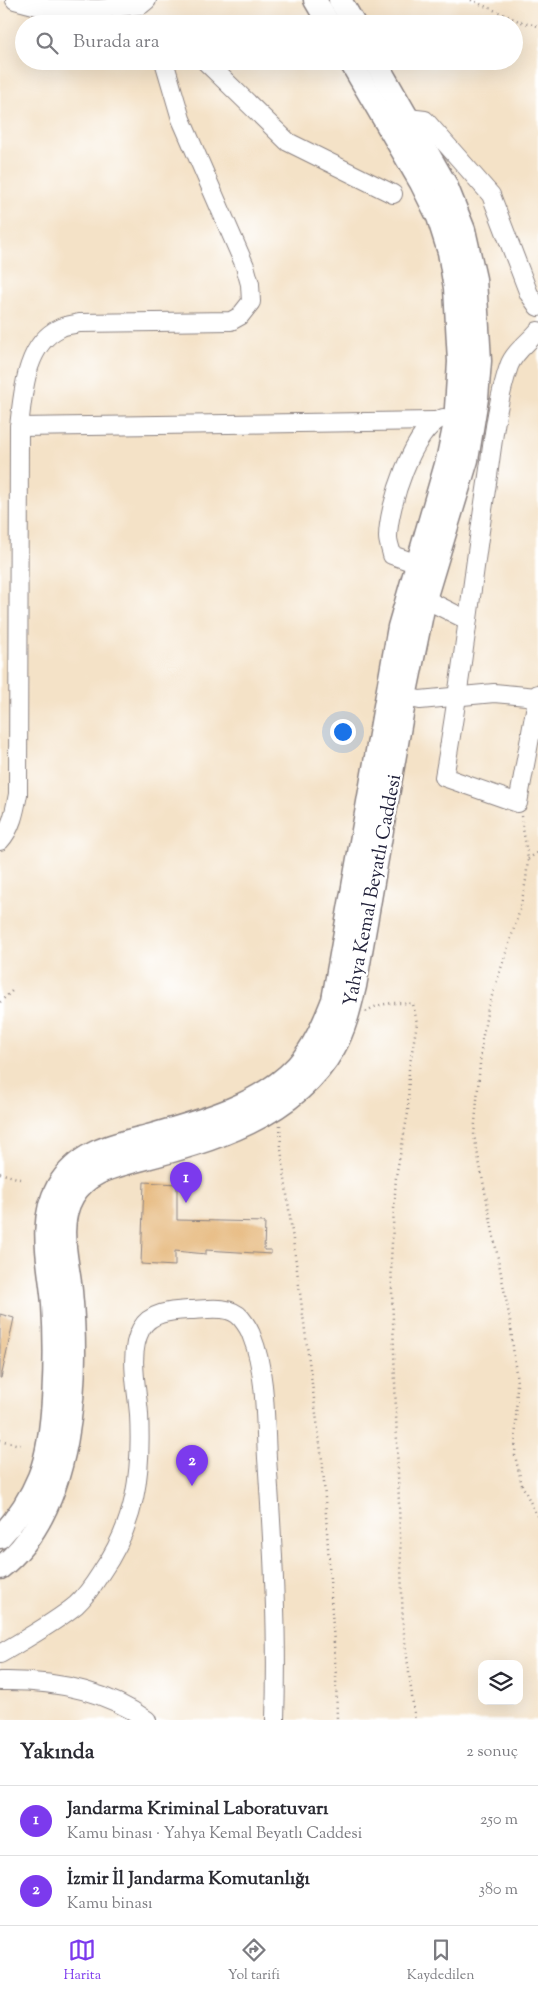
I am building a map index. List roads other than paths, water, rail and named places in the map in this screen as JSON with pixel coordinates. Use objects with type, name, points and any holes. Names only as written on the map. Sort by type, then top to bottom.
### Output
[{"type":"main road","points":[[315,0],[324,15]]},
{"type":"main road","points":[[340,0],[349,15]]},
{"type":"main road","name":"Yahya Kemal Beyatlı Caddesi","points":[[0,1537],[16,1518],[40,1476],[48,1443],[54,1348],[53,1304],[46,1231],[47,1213],[58,1186],[79,1161],[110,1145],[199,1121],[258,1095],[284,1078],[308,1051],[326,1018],[335,991],[390,734],[405,697],[425,599],[425,567],[447,461],[445,418],[460,340],[456,288],[449,252],[430,200],[355,70]]},
{"type":"main road","name":"Yahya Kemal Beyatlı Caddesi","points":[[0,1568],[16,1552],[39,1521],[56,1486],[64,1455],[71,1402],[72,1310],[64,1226],[73,1196],[82,1185],[106,1168],[209,1138],[258,1118],[296,1094],[323,1065],[344,1026],[356,986],[390,734],[399,627],[459,489],[477,398],[480,332],[475,279],[464,230],[446,185],[380,70]]},
{"type":"street","points":[[15,0],[99,9],[141,5],[147,0]]},
{"type":"street","points":[[0,841],[6,834],[15,811],[18,794],[19,426],[25,382],[38,350],[59,328],[79,323],[231,321],[240,316],[251,302],[250,284],[245,266],[181,119],[167,70]]},
{"type":"street","points":[[214,70],[288,142],[393,194]]},
{"type":"street","points":[[408,118],[425,120],[491,195],[529,294],[538,307]]},
{"type":"street","points":[[405,697],[420,700],[459,696],[494,693],[538,696],[518,803],[444,777],[459,696],[467,620],[500,402],[509,365],[514,356],[538,331]]},
{"type":"street","points":[[19,426],[445,418]]},
{"type":"street","points":[[425,567],[392,555],[388,538],[390,519],[400,479],[418,443],[445,418]]},
{"type":"street","points":[[425,599],[467,620]]},
{"type":"street","points":[[0,1654],[62,1616],[78,1603],[109,1563],[121,1541],[137,1492],[140,1469],[135,1369],[137,1342],[141,1327],[153,1317],[167,1311],[225,1309],[239,1315],[248,1328],[253,1338],[260,1367],[278,1655],[275,1720]]},
{"type":"street","points":[[0,1681],[39,1682],[86,1690],[110,1698],[147,1720]]},
{"type":"place","name":"Jandarma Kriminal Laboratuvarı","points":[[186,1203]]},
{"type":"place","name":"İzmir İl Jandarma Komutanlığı","points":[[192,1486]]}]
